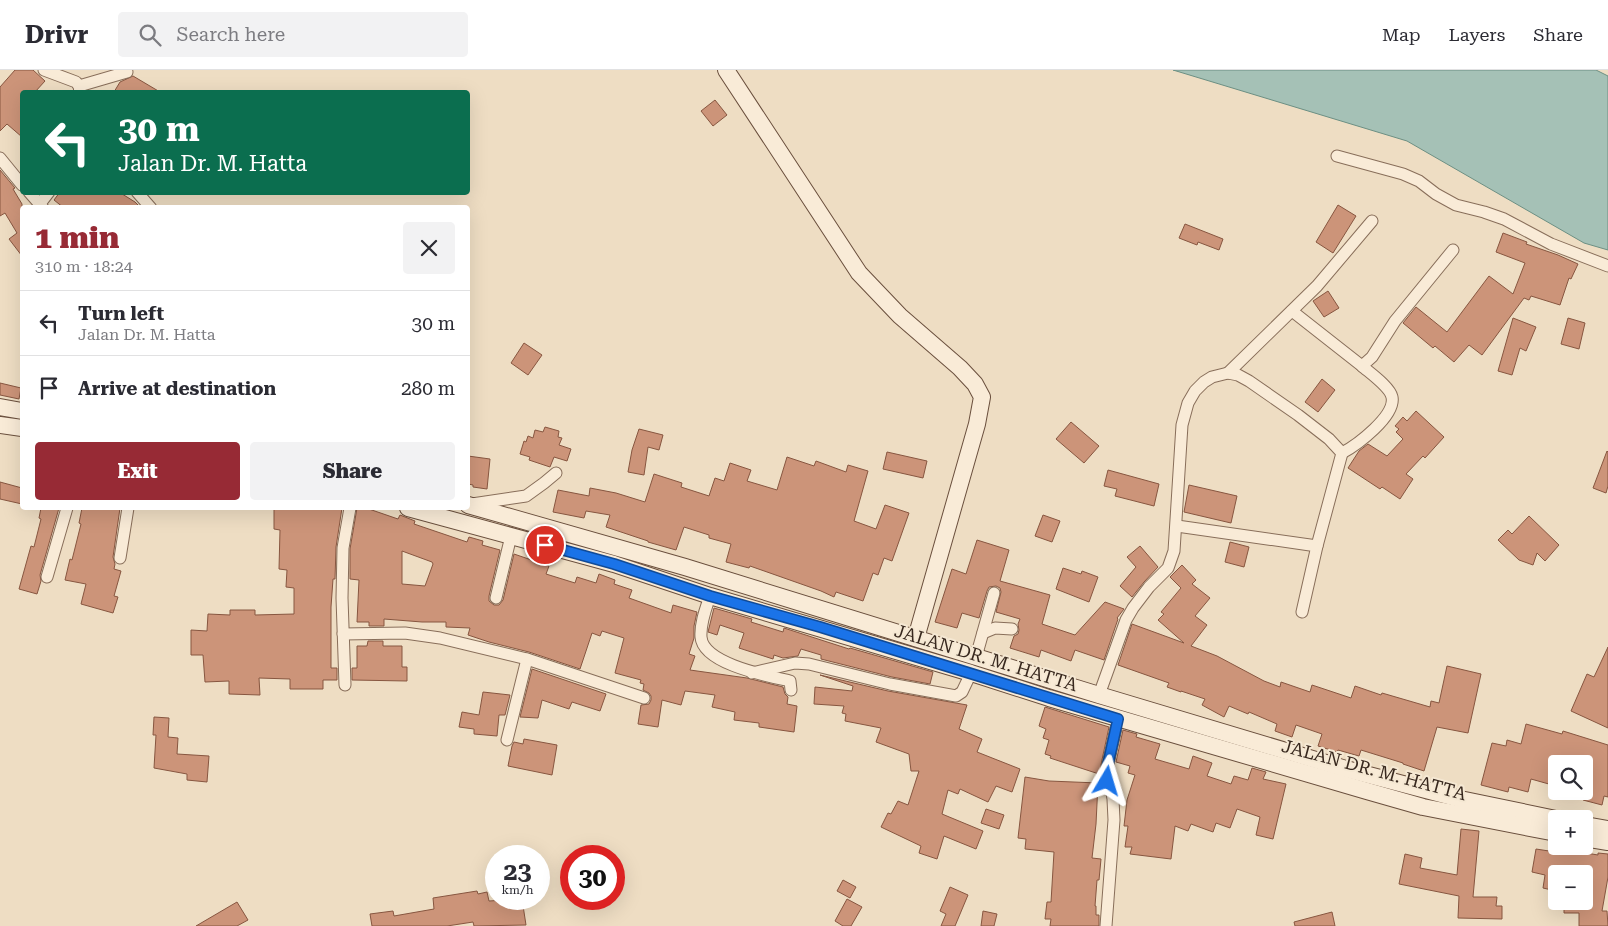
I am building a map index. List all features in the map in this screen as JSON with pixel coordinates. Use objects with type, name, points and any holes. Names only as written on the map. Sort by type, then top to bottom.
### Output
[{"type":"main road","points":[[726,70],[859,272],[900,316],[960,368],[975,384],[982,397],[977,424],[916,638]]},
{"type":"main road","points":[[0,407],[20,411]]},
{"type":"main road","points":[[0,425],[20,428]]},
{"type":"main road","name":"JALAN DR. M. HATTA","points":[[470,506],[685,567],[1346,769],[1437,793],[1548,817]]},
{"type":"main road","name":"JALAN DR. M. HATTA","points":[[415,510],[614,564],[710,596],[1367,792],[1433,809],[1548,831]]},
{"type":"main road","points":[[1433,809],[1437,793]]},
{"type":"main road","points":[[1593,826],[1608,829]]},
{"type":"main road","points":[[1593,840],[1608,842]]},
{"type":"street","points":[[44,70],[70,79],[80,89],[127,72]]},
{"type":"street","points":[[1337,156],[1402,174],[1419,182],[1456,205],[1484,212],[1504,220],[1551,244],[1608,266]]},
{"type":"street","points":[[0,158],[20,183]]},
{"type":"street","points":[[32,195],[40,205]]},
{"type":"street","points":[[139,195],[148,205]]},
{"type":"street","points":[[1099,695],[1126,620],[1149,586],[1168,568],[1174,550],[1182,426],[1188,403],[1195,391],[1204,382],[1212,377],[1228,372],[1292,311],[1317,286],[1372,220]]},
{"type":"street","points":[[1362,366],[1372,357],[1395,321],[1452,250]]},
{"type":"street","points":[[1292,311],[1387,387],[1392,397],[1392,411],[1364,440],[1342,453],[1317,546],[1302,612]]},
{"type":"street","points":[[1228,372],[1249,380],[1329,439],[1342,453]]},
{"type":"street","points":[[470,505],[526,496],[556,472]]},
{"type":"street","points":[[47,577],[66,510]]},
{"type":"street","points":[[120,558],[128,510]]},
{"type":"street","points":[[345,685],[343,548],[350,510]]},
{"type":"street","points":[[1177,526],[1317,546]]},
{"type":"street","points":[[496,598],[511,536]]},
{"type":"street","points":[[976,657],[994,593]]},
{"type":"street","points":[[710,596],[701,628],[701,638],[709,652],[733,666],[752,673],[790,681],[791,690]]},
{"type":"street","points":[[983,633],[995,628],[1012,629]]},
{"type":"street","points":[[343,634],[405,633],[440,638],[527,659],[644,698]]},
{"type":"street","points":[[507,740],[527,659]]},
{"type":"street","points":[[752,673],[795,663],[809,664],[890,684],[956,696],[962,692],[971,673]]},
{"type":"street","points":[[1106,926],[1114,820],[1114,799],[1109,788],[1106,773],[1118,719]]},
{"type":"shaded area","points":[[1173,70],[1596,70],[1608,76],[1608,250],[1584,243],[1407,141]]},
{"type":"building","points":[[15,70],[33,70],[45,81],[37,90],[20,90],[20,135],[7,124],[0,131],[0,87]]},
{"type":"building","points":[[133,76],[157,90],[115,90],[120,82]]},
{"type":"building","points":[[715,100],[727,115],[713,126],[701,111]]},
{"type":"building","points":[[0,170],[15,188],[13,189],[22,204],[20,205],[20,253],[9,239],[17,233],[5,213],[0,216]]},
{"type":"building","points":[[58,195],[124,195],[138,205],[60,205],[54,200]]},
{"type":"building","points":[[1338,205],[1356,216],[1333,253],[1316,242]]},
{"type":"building","points":[[1185,224],[1223,239],[1219,250],[1198,242],[1197,245],[1179,238]]},
{"type":"building","points":[[1503,233],[1578,264],[1571,279],[1569,278],[1560,305],[1531,296],[1529,300],[1524,298],[1482,355],[1469,345],[1454,362],[1435,346],[1433,348],[1403,323],[1416,307],[1447,332],[1489,276],[1513,294],[1525,263],[1496,252]]},
{"type":"building","points":[[1328,291],[1339,308],[1324,317],[1313,301]]},
{"type":"building","points":[[1513,318],[1536,327],[1526,351],[1520,348],[1512,375],[1498,371]]},
{"type":"building","points":[[1568,318],[1585,323],[1579,349],[1561,344]]},
{"type":"building","points":[[524,343],[542,355],[528,375],[511,363]]},
{"type":"building","points":[[1322,379],[1335,390],[1318,412],[1305,402]]},
{"type":"building","points":[[0,383],[20,388],[19,399],[0,395]]},
{"type":"building","points":[[1416,411],[1444,437],[1425,458],[1423,456],[1406,474],[1413,479],[1400,499],[1382,487],[1380,489],[1348,468],[1359,451],[1368,444],[1387,456],[1403,439],[1396,432],[1399,429],[1395,426],[1403,417],[1407,421]]},
{"type":"building","points":[[1071,422],[1099,446],[1084,463],[1056,439]]},
{"type":"building","points":[[545,427],[559,431],[558,437],[562,438],[559,445],[571,449],[567,461],[554,457],[550,467],[529,460],[530,457],[520,454],[524,441],[526,442],[528,436],[533,438],[535,430],[543,432]]},
{"type":"building","points":[[639,429],[663,435],[659,450],[648,447],[644,475],[628,472],[632,450]]},
{"type":"building","points":[[1607,451],[1608,486],[1606,493],[1593,488]]},
{"type":"building","points":[[887,452],[927,461],[923,478],[883,469]]},
{"type":"building","points":[[470,456],[490,459],[487,489],[473,487],[473,485],[470,484]]},
{"type":"building","points":[[787,457],[814,466],[816,461],[846,472],[848,465],[868,471],[854,521],[876,529],[885,505],[909,513],[892,561],[884,558],[878,575],[873,573],[863,601],[836,592],[834,597],[750,566],[749,568],[726,562],[731,544],[709,538],[709,535],[684,527],[676,550],[606,527],[610,515],[586,511],[584,518],[553,512],[558,490],[589,496],[590,488],[616,493],[645,502],[654,474],[682,483],[681,487],[709,496],[715,478],[724,481],[730,463],[751,470],[747,481],[777,490]]},
{"type":"building","points":[[1108,470],[1159,484],[1154,506],[1115,496],[1117,489],[1104,486]]},
{"type":"building","points":[[0,482],[20,487],[20,504],[0,499]]},
{"type":"building","points":[[1189,485],[1237,496],[1231,523],[1184,512]]},
{"type":"building","points":[[41,510],[58,510],[40,575],[41,581],[37,594],[19,589],[31,546],[34,547],[41,519],[39,518]]},
{"type":"building","points":[[82,510],[120,510],[113,557],[114,569],[121,571],[114,596],[118,597],[113,613],[81,604],[86,584],[65,580],[81,524],[79,523]]},
{"type":"building","points":[[274,510],[342,510],[336,547],[335,579],[333,579],[331,607],[331,668],[337,668],[337,680],[323,680],[323,689],[290,689],[290,679],[259,678],[260,695],[229,694],[229,681],[205,682],[203,655],[191,655],[191,630],[207,631],[208,614],[230,615],[230,610],[255,610],[255,615],[294,614],[294,588],[286,587],[287,570],[279,569],[280,530],[274,529]]},
{"type":"building","points":[[357,510],[372,510],[398,519],[400,515],[415,521],[414,524],[467,542],[469,537],[483,541],[482,545],[500,550],[489,596],[489,601],[494,605],[499,605],[503,600],[514,554],[549,566],[546,574],[575,583],[577,577],[596,583],[599,574],[615,580],[614,584],[632,590],[629,598],[671,613],[673,605],[697,612],[694,638],[689,654],[695,656],[690,670],[747,678],[783,687],[788,697],[787,704],[797,706],[794,732],[759,727],[759,723],[734,720],[735,712],[712,707],[715,695],[685,691],[681,705],[662,700],[658,727],[638,724],[641,705],[649,704],[651,696],[643,690],[644,684],[640,683],[641,680],[615,673],[624,638],[602,631],[600,636],[592,633],[580,669],[468,635],[470,628],[446,627],[446,622],[384,619],[384,626],[369,626],[369,622],[357,622],[359,580],[350,579],[350,549]],"holes":[[[402,551],[433,564],[425,586],[402,584]]]},
{"type":"building","points":[[1043,515],[1060,521],[1052,542],[1035,536]]},
{"type":"building","points":[[1529,516],[1559,545],[1545,561],[1537,553],[1533,565],[1519,560],[1498,540],[1508,530],[1512,534]]},
{"type":"building","points":[[977,540],[1009,550],[1000,581],[1050,595],[1042,624],[1075,635],[1105,602],[1124,609],[1117,618],[1104,660],[1075,650],[1071,661],[1041,650],[1039,657],[1010,648],[1014,636],[1018,634],[1020,619],[996,612],[1001,592],[1000,588],[996,586],[989,587],[979,618],[962,613],[957,628],[935,622],[952,569],[966,574]]},
{"type":"building","points":[[1230,542],[1249,547],[1244,567],[1225,562]]},
{"type":"building","points":[[1140,546],[1158,567],[1132,597],[1120,586],[1136,567],[1127,557]]},
{"type":"building","points":[[1182,565],[1196,580],[1192,584],[1210,598],[1195,616],[1207,625],[1191,646],[1217,656],[1264,681],[1280,687],[1281,682],[1310,692],[1312,685],[1351,698],[1355,686],[1381,695],[1382,693],[1430,707],[1431,701],[1439,703],[1447,666],[1481,674],[1468,733],[1437,727],[1424,771],[1361,750],[1359,756],[1318,746],[1322,734],[1296,725],[1292,737],[1275,731],[1277,724],[1229,706],[1224,717],[1202,705],[1205,699],[1167,687],[1169,683],[1118,665],[1132,624],[1184,643],[1158,620],[1164,614],[1161,612],[1181,588],[1170,577]]},
{"type":"building","points":[[1063,568],[1081,574],[1082,571],[1098,577],[1089,602],[1056,589]]},
{"type":"building","points":[[714,608],[752,619],[751,622],[783,632],[784,628],[849,649],[933,672],[930,684],[892,677],[821,659],[821,655],[801,649],[798,656],[783,658],[774,655],[773,659],[739,648],[744,633],[720,625],[717,635],[708,632]]},
{"type":"building","points":[[368,641],[383,641],[383,646],[402,646],[402,667],[407,667],[407,681],[352,680],[352,668],[357,668],[357,646],[367,646]]},
{"type":"building","points":[[1608,647],[1608,728],[1571,711],[1587,674],[1594,677]]},
{"type":"building","points":[[532,669],[606,694],[600,711],[572,702],[569,709],[542,700],[538,718],[520,717]]},
{"type":"building","points":[[820,675],[888,691],[967,705],[959,729],[982,739],[977,752],[1020,769],[1012,792],[996,786],[988,802],[960,789],[958,794],[948,790],[942,814],[983,831],[976,849],[944,836],[937,859],[919,853],[921,846],[881,827],[888,813],[891,814],[898,801],[908,805],[919,771],[911,771],[909,754],[876,742],[881,728],[845,721],[846,714],[842,713],[844,706],[814,704],[815,687],[852,691],[853,686]]},
{"type":"building","points":[[483,692],[510,695],[505,715],[499,715],[497,736],[474,734],[474,729],[459,727],[462,712],[479,715]]},
{"type":"building","points":[[1045,707],[1109,727],[1099,774],[1050,758],[1051,756],[1045,754],[1049,740],[1043,738],[1046,729],[1039,726]]},
{"type":"building","points":[[154,717],[169,718],[168,737],[178,738],[177,754],[209,756],[207,782],[187,780],[187,774],[154,768],[156,735],[153,735]]},
{"type":"building","points":[[1526,724],[1562,734],[1563,731],[1608,745],[1608,797],[1604,796],[1602,805],[1583,800],[1593,800],[1593,755],[1548,755],[1548,784],[1531,779],[1528,792],[1509,787],[1508,792],[1481,785],[1492,743],[1506,746],[1507,740],[1521,744]]},
{"type":"building","points":[[1123,730],[1137,734],[1136,737],[1160,744],[1155,759],[1189,769],[1193,756],[1212,763],[1207,776],[1231,784],[1234,776],[1248,780],[1252,768],[1266,772],[1263,779],[1286,784],[1273,839],[1256,835],[1260,817],[1237,809],[1230,828],[1216,823],[1213,832],[1191,824],[1188,831],[1175,826],[1171,859],[1130,854],[1132,847],[1125,847],[1128,826],[1124,826],[1127,800],[1135,775],[1128,773],[1130,766],[1116,762]]},
{"type":"building","points":[[524,739],[557,745],[552,775],[508,766],[514,742],[523,744]]},
{"type":"building","points":[[1025,777],[1049,781],[1098,783],[1092,858],[1101,859],[1095,906],[1096,915],[1099,915],[1099,926],[1050,926],[1051,919],[1045,919],[1047,902],[1051,902],[1054,852],[1025,849],[1026,839],[1018,838]]},
{"type":"building","points":[[986,809],[1004,815],[999,829],[981,823]]},
{"type":"building","points":[[1461,829],[1479,831],[1473,897],[1497,897],[1496,906],[1502,906],[1502,919],[1458,918],[1459,896],[1399,884],[1405,854],[1422,858],[1420,868],[1457,875]]},
{"type":"building","points":[[1536,849],[1548,851],[1548,855],[1608,854],[1608,877],[1602,911],[1607,911],[1608,926],[1579,926],[1579,913],[1564,913],[1564,910],[1593,910],[1593,865],[1548,865],[1548,889],[1543,888],[1545,875],[1532,872]]},
{"type":"building","points":[[843,880],[856,887],[850,898],[837,891]]},
{"type":"building","points":[[950,887],[968,895],[955,926],[941,926],[946,914],[940,911]]},
{"type":"building","points":[[477,891],[478,894],[485,892],[485,910],[524,910],[526,925],[474,926],[473,922],[447,926],[372,926],[370,914],[393,911],[394,916],[434,909],[433,898]]},
{"type":"building","points":[[847,899],[862,907],[851,926],[843,926],[835,921]]},
{"type":"building","points":[[237,902],[248,920],[237,926],[196,926]]},
{"type":"building","points":[[983,911],[997,914],[994,926],[981,926]]},
{"type":"building","points":[[1332,912],[1335,926],[1295,926],[1294,922]]},
{"type":"route","points":[[545,545],[614,564],[710,596],[820,627],[1118,719],[1106,773],[1107,781]]}]
